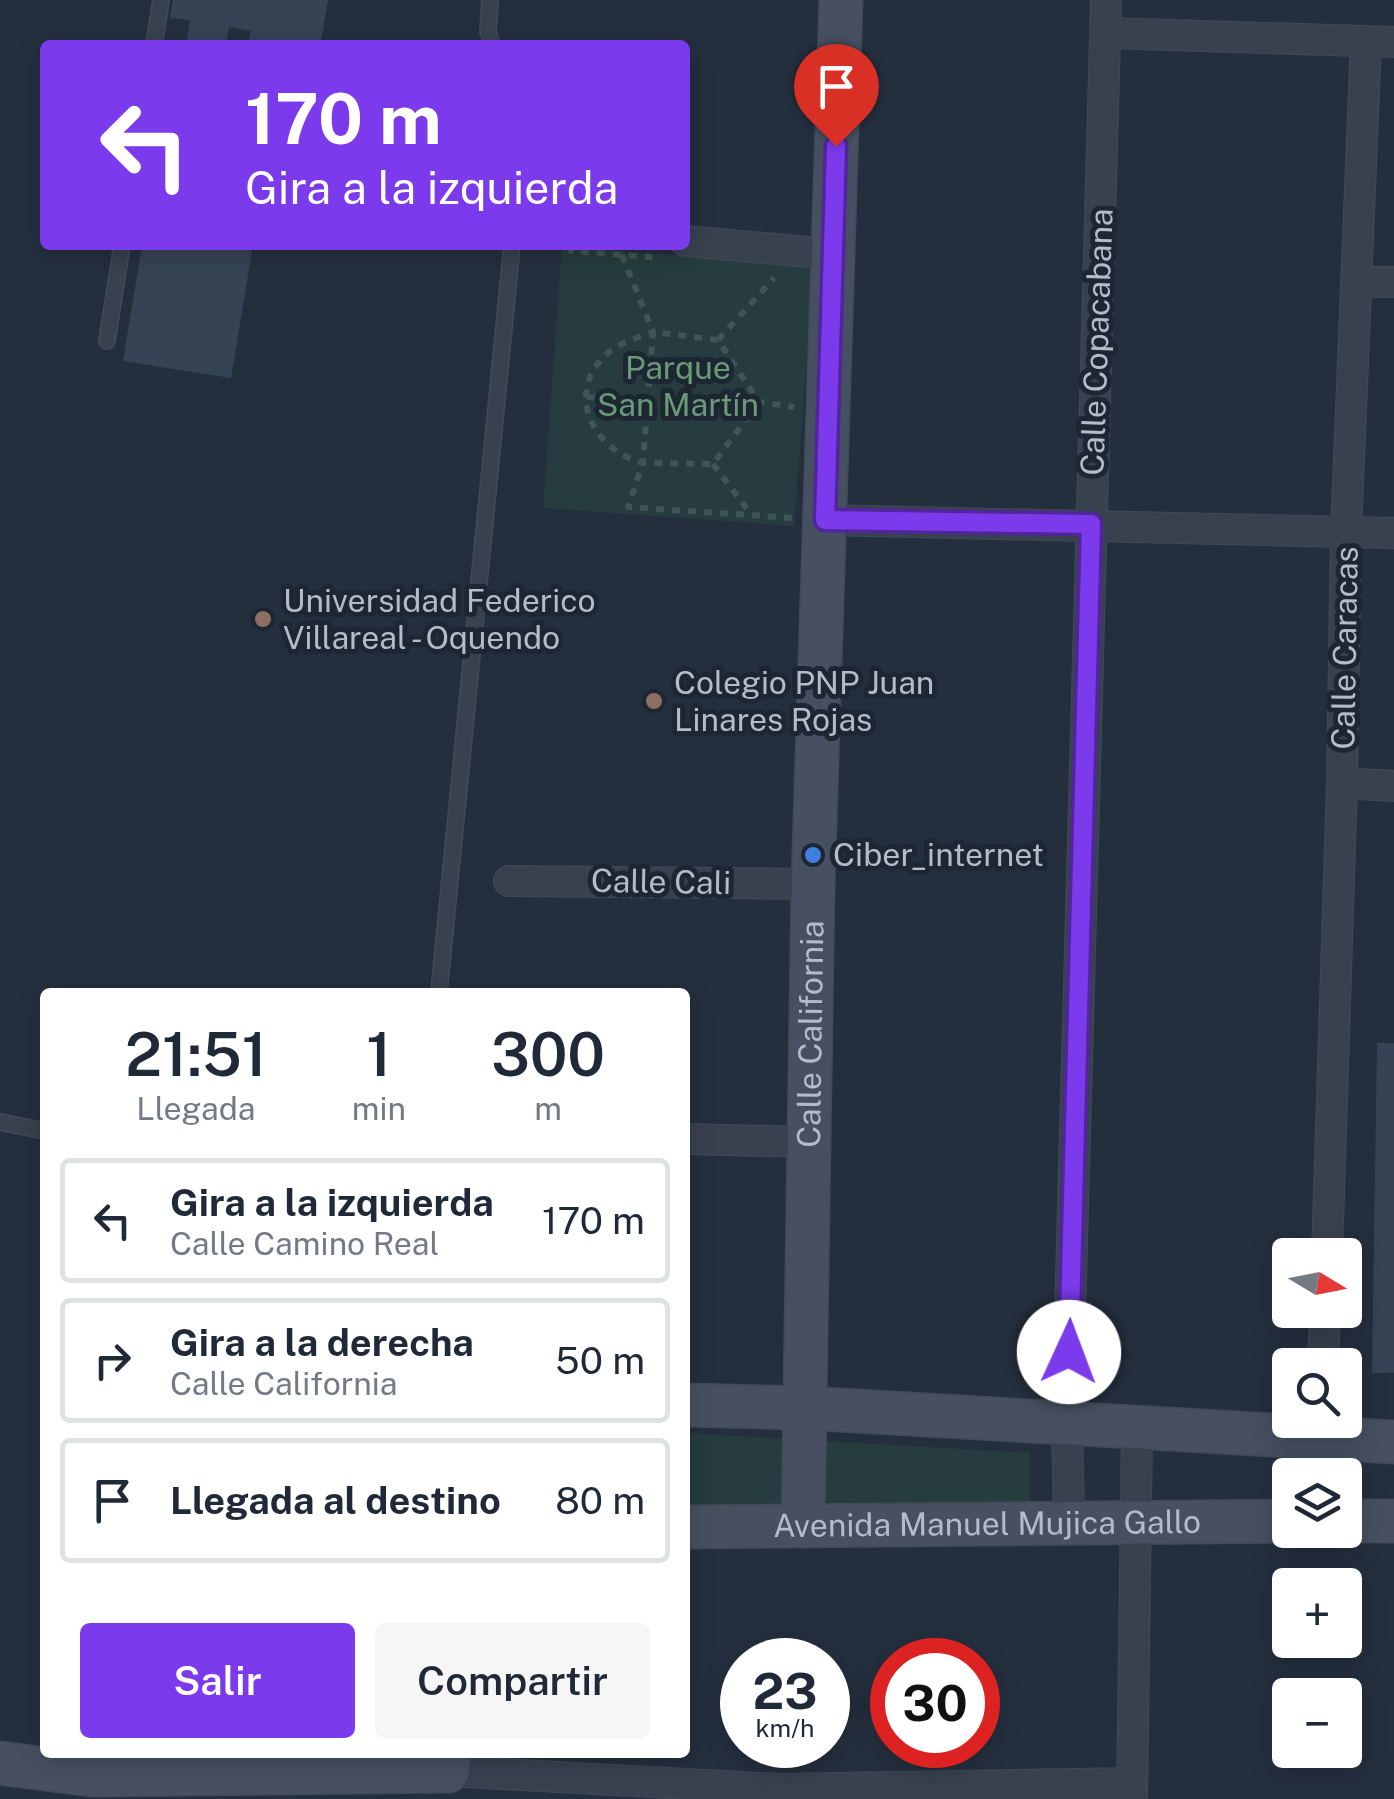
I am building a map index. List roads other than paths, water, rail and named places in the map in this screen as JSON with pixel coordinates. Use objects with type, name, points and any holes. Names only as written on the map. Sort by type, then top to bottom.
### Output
[{"type":"street","name":"Calle California","points":[[803,1526],[814,884],[807,510],[833,254],[840,0]]},
{"type":"street","name":"Calle Copacabana","points":[[1069,1523],[1067,1425],[1106,0]]},
{"type":"street","points":[[1106,34],[1380,42]]},
{"type":"street","name":"Calle Caracas","points":[[1328,1238],[1346,532],[1358,282],[1380,42]]},
{"type":"street","points":[[680,250],[833,254]]},
{"type":"street","points":[[1358,282],[1394,282]]},
{"type":"street","points":[[807,510],[1394,533]]},
{"type":"street","points":[[1342,783],[1394,786]]},
{"type":"street","name":"Calle Cali","points":[[508,881],[814,884]]},
{"type":"street","points":[[690,1139],[810,1142]]},
{"type":"street","points":[[690,1405],[805,1408],[1321,1445],[1394,1442]]},
{"type":"street","points":[[0,1762],[92,1787],[449,1762],[512,1786],[1132,1791],[1136,1429]]},
{"type":"street","points":[[1362,1521],[1394,1521]]},
{"type":"street","name":"Avenida Manuel Mujica Gallo","points":[[690,1527],[1272,1522]]},
{"type":"lane","points":[[155,40],[161,0]]},
{"type":"lane","points":[[490,0],[491,40]]},
{"type":"lane","points":[[107,342],[121,250]]},
{"type":"lane","points":[[439,988],[512,250]]},
{"type":"lane","points":[[0,1122],[40,1130]]},
{"type":"place","name":"Universidad Federico Villareal - Oquendo","points":[[263,619]]},
{"type":"place","name":"Colegio PNP Juan Linares Rojas","points":[[654,701]]},
{"type":"place","name":"Ciber_internet","points":[[813,855]]},
{"type":"park label","name":"Parque San Martín","points":[[678,386]]}]
